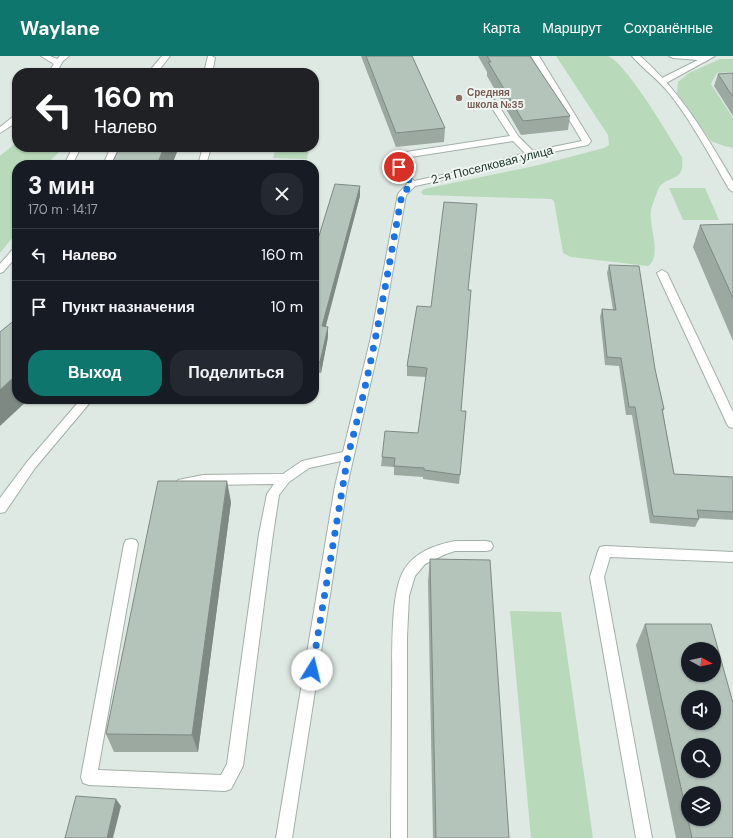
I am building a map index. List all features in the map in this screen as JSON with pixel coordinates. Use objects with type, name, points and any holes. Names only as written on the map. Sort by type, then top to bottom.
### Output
[{"type":"street","points":[[44,56],[58,63]]},
{"type":"street","points":[[55,68],[65,56]]},
{"type":"street","points":[[156,68],[166,56]]},
{"type":"street","name":"2-я Поселковая улица","points":[[412,184],[472,171],[531,154],[585,143],[587,141],[535,56]]},
{"type":"street","points":[[636,56],[662,81],[681,106],[733,189]]},
{"type":"street","points":[[673,56],[708,57]]},
{"type":"street","points":[[662,81],[708,57]]},
{"type":"street","points":[[209,68],[211,58]]},
{"type":"street","points":[[492,102],[515,138],[531,154]]},
{"type":"street","points":[[0,131],[12,122]]},
{"type":"street","points":[[284,838],[348,455],[376,337],[402,194],[412,184],[393,157],[515,138]]},
{"type":"street","points":[[0,270],[12,256]]},
{"type":"street","points":[[662,273],[733,424]]},
{"type":"street","points":[[0,508],[31,465],[83,404]]},
{"type":"street","points":[[130,544],[89,777],[225,783],[235,766],[266,534],[273,494],[285,479],[306,464],[348,455]]},
{"type":"street","points":[[182,483],[203,480],[285,479]]},
{"type":"street","points":[[399,838],[400,637],[402,596],[409,574],[420,560],[443,549],[455,546],[486,546]]},
{"type":"street","points":[[644,838],[596,577],[605,551],[732,559]]},
{"type":"green space","points":[[556,56],[608,56],[616,62],[637,86],[682,157],[681,171],[676,177],[660,186],[651,210],[651,224],[655,248],[652,261],[648,266],[571,257],[563,253],[554,201],[551,199],[423,195],[421,192],[424,189],[539,165],[604,148],[609,145],[608,135]]},
{"type":"green space","points":[[720,59],[733,59],[733,72],[717,73],[711,84],[733,118],[733,148],[711,141],[677,93],[678,82],[689,73]]},
{"type":"green space","points":[[12,146],[12,152],[59,152],[51,160],[12,160],[12,238],[0,253],[0,156]]},
{"type":"green space","points":[[275,152],[308,152],[307,159],[273,158]]},
{"type":"green space","points":[[669,188],[705,188],[719,220],[683,220]]},
{"type":"green space","points":[[510,611],[561,612],[593,838],[531,838]]},
{"type":"building","points":[[366,56],[412,56],[445,128],[396,133]]},
{"type":"building","points":[[487,56],[530,56],[570,116],[523,121],[488,62],[491,62]]},
{"type":"building","points":[[733,73],[733,97],[718,74]]},
{"type":"building","points":[[118,152],[162,152],[159,160],[114,160]]},
{"type":"building","points":[[335,184],[360,186],[322,326],[328,327],[320,362],[319,362],[319,236]]},
{"type":"building","points":[[444,202],[477,204],[468,290],[471,290],[461,411],[466,411],[460,475],[424,470],[424,468],[394,466],[395,458],[382,457],[385,431],[418,433],[427,368],[407,366],[417,306],[431,307]]},
{"type":"building","points":[[733,224],[733,298],[700,225]]},
{"type":"building","points":[[609,265],[639,266],[655,369],[664,409],[662,409],[674,474],[733,477],[733,512],[697,510],[699,519],[653,516],[635,407],[629,407],[621,358],[607,357],[602,309],[616,310]]},
{"type":"building","points":[[12,322],[12,379],[0,390],[0,332]]},
{"type":"building","points":[[158,481],[227,481],[192,735],[106,734]]},
{"type":"building","points":[[430,559],[490,560],[509,838],[436,838]]},
{"type":"building","points":[[645,624],[711,624],[716,642],[681,642],[681,682],[721,682],[721,660],[733,703],[733,838],[692,838],[689,826],[721,826],[721,786],[681,786],[681,788]]},
{"type":"building","points":[[76,796],[116,799],[107,838],[65,838]]},
{"type":"place","name":"Средняя школа №35","points":[[459,98]]},
{"type":"route","points":[[312,670],[341,486],[376,337],[402,194],[412,184],[399,167]]}]
